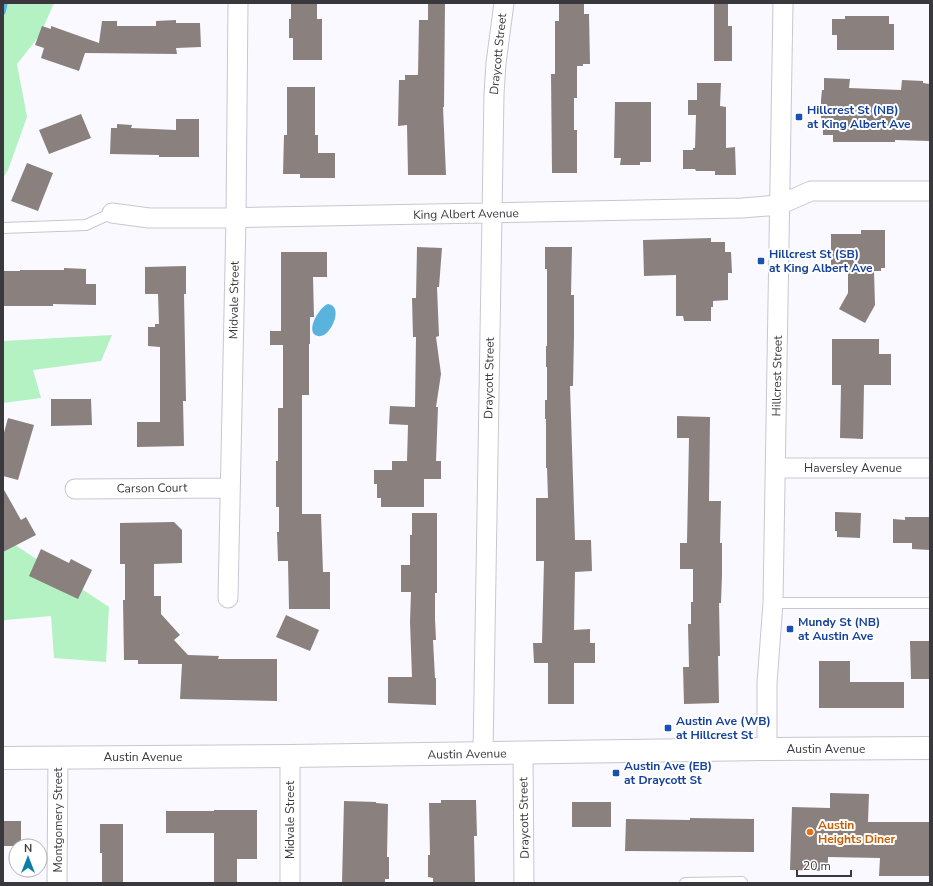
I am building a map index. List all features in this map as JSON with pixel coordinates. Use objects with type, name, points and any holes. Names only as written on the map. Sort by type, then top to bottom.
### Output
[{"type":"main road","name":"Austin Avenue","points":[[3,758],[930,748]]},
{"type":"street","name":"Midvale Street","points":[[228,598],[236,217],[238,3]]},
{"type":"street","name":"Draycott Street","points":[[483,754],[494,78],[504,3]]},
{"type":"street","name":"Hillcrest Street","points":[[767,749],[767,683],[773,603],[783,3]]},
{"type":"street","name":"King Albert Avenue","points":[[112,213],[149,218],[742,208],[779,205],[811,191],[930,191]]},
{"type":"street","name":"Haversley Avenue","points":[[775,468],[930,468]]},
{"type":"street","name":"Carson Court","points":[[75,489],[230,488]]},
{"type":"street","name":"Draycott Street","points":[[523,753],[524,883]]},
{"type":"street","name":"Midvale Street","points":[[290,756],[290,883]]},
{"type":"street","name":"Montgomery Street","points":[[57,883],[58,758]]},
{"type":"lane","name":"King Albert Avenue","points":[[3,228],[86,225],[112,213]]},
{"type":"lane","points":[[773,603],[930,603]]},
{"type":"lane","points":[[684,883],[742,882]]},
{"type":"green space","points":[[3,3],[54,3],[40,35],[17,64],[27,117],[8,170],[3,178]]},
{"type":"green space","points":[[112,335],[101,361],[33,370],[41,398],[3,403],[3,341]]},
{"type":"green space","points":[[3,537],[109,607],[106,662],[54,658],[51,616],[5,620],[3,623]]},
{"type":"water","points":[[328,304],[333,306],[335,310],[334,322],[327,333],[323,336],[318,336],[314,334],[312,330],[314,320],[324,306]]},
{"type":"building","points":[[291,3],[317,3],[317,19],[322,19],[322,60],[293,60],[293,38],[289,38]]},
{"type":"building","points":[[428,3],[445,3],[443,107],[446,175],[408,175],[407,125],[398,126],[399,80],[405,80],[405,75],[418,75],[419,20],[428,20]]},
{"type":"building","points":[[559,3],[584,3],[584,14],[589,14],[590,64],[577,66],[577,98],[574,98],[574,130],[577,130],[577,173],[552,173],[551,74],[555,74],[555,21],[559,21]]},
{"type":"building","points":[[714,3],[728,3],[728,26],[732,26],[732,61],[714,61]]},
{"type":"building","points":[[845,16],[889,16],[889,24],[894,24],[894,50],[837,50],[837,35],[832,35],[832,19],[845,19]]},
{"type":"building","points":[[176,20],[176,23],[200,23],[201,47],[176,48],[177,54],[85,53],[79,71],[41,58],[44,48],[35,45],[42,26],[51,29],[51,26],[99,43],[102,21],[117,21],[117,26],[156,26],[156,21]]},
{"type":"building","points":[[824,78],[850,79],[849,88],[901,90],[902,80],[923,81],[923,83],[930,84],[929,141],[895,140],[895,142],[833,142],[833,135],[823,135],[823,123],[821,123],[821,100],[822,90],[824,90]]},
{"type":"building","points":[[697,83],[721,83],[720,106],[726,107],[726,148],[735,147],[736,175],[715,175],[715,171],[683,169],[683,150],[693,150],[693,148],[695,148],[696,115],[688,115],[688,100],[697,100]]},
{"type":"building","points":[[287,87],[315,87],[315,135],[318,135],[318,153],[335,153],[335,178],[300,178],[300,174],[283,174],[284,135],[287,135]]},
{"type":"building","points":[[615,102],[651,102],[651,162],[640,162],[640,165],[620,165],[621,158],[614,158]]},
{"type":"building","points":[[81,114],[91,138],[49,154],[39,130]]},
{"type":"building","points":[[176,119],[199,119],[199,157],[159,157],[159,155],[110,154],[111,128],[117,128],[117,124],[132,125],[131,128],[176,130]]},
{"type":"building","points":[[27,163],[53,173],[38,211],[11,201]]},
{"type":"building","points":[[861,230],[885,230],[885,268],[881,268],[881,271],[874,271],[875,305],[865,323],[839,309],[848,293],[848,271],[842,271],[842,266],[831,266],[831,234],[861,234]]},
{"type":"building","points":[[711,238],[711,242],[725,242],[725,252],[731,252],[732,273],[728,273],[728,300],[713,301],[713,307],[711,307],[711,321],[684,321],[683,316],[676,316],[676,275],[644,276],[643,240]]},
{"type":"building","points":[[417,247],[442,248],[439,287],[437,287],[439,336],[436,337],[441,374],[436,407],[438,407],[436,461],[441,461],[441,479],[424,479],[424,507],[381,507],[381,498],[377,498],[377,484],[374,484],[374,470],[392,470],[392,461],[407,461],[408,425],[389,424],[390,406],[415,407],[416,337],[413,337],[412,298],[416,298]]},
{"type":"building","points":[[545,247],[572,247],[571,295],[574,295],[574,336],[573,386],[570,386],[575,540],[591,540],[592,571],[575,572],[574,630],[590,629],[590,643],[595,643],[595,663],[574,663],[574,704],[548,704],[548,663],[534,663],[533,643],[542,643],[544,561],[536,561],[536,498],[548,498],[545,419],[545,400],[547,400],[547,269],[545,269]]},
{"type":"building","points":[[281,252],[327,252],[327,277],[313,277],[314,317],[310,317],[309,395],[302,395],[302,514],[321,514],[323,572],[330,572],[330,609],[289,609],[288,561],[278,561],[277,532],[279,532],[279,507],[276,507],[276,461],[278,461],[278,408],[283,408],[283,345],[270,345],[270,331],[281,331]]},
{"type":"building","points":[[186,266],[186,294],[184,294],[186,401],[183,401],[184,446],[137,447],[137,422],[160,422],[160,347],[148,346],[148,327],[155,327],[155,324],[159,324],[158,294],[145,294],[145,267]]},
{"type":"building","points":[[64,268],[86,269],[86,284],[96,284],[96,305],[53,304],[53,306],[3,306],[3,271],[64,270]]},
{"type":"building","points":[[832,339],[879,339],[879,354],[891,354],[891,385],[864,385],[863,439],[840,438],[841,385],[832,385]]},
{"type":"building","points":[[51,399],[91,399],[92,425],[51,426]]},
{"type":"building","points":[[677,416],[710,417],[709,501],[721,501],[720,543],[722,543],[722,574],[721,603],[719,603],[719,703],[684,704],[683,667],[689,667],[688,624],[691,624],[691,602],[693,602],[693,569],[680,569],[680,543],[687,543],[689,438],[677,438]]},
{"type":"building","points":[[8,418],[34,425],[18,480],[3,476],[3,436]]},
{"type":"building","points":[[3,488],[21,520],[26,517],[36,535],[3,552]]},
{"type":"building","points":[[835,512],[861,513],[860,538],[837,537],[837,531],[835,531]]},
{"type":"building","points":[[412,513],[437,513],[437,593],[435,593],[436,640],[433,640],[436,678],[436,705],[388,703],[388,677],[412,677],[410,622],[411,592],[401,592],[401,565],[410,565]]},
{"type":"building","points":[[905,517],[930,517],[930,550],[912,549],[912,543],[893,543],[893,519],[905,520]]},
{"type":"building","points":[[174,522],[182,530],[182,563],[154,564],[154,596],[161,596],[161,614],[180,635],[174,640],[188,655],[219,656],[218,659],[277,659],[277,701],[180,699],[182,664],[138,664],[138,660],[124,660],[123,600],[125,600],[125,564],[120,564],[120,523]]},
{"type":"building","points":[[41,549],[69,563],[71,559],[92,570],[78,599],[29,576]]},
{"type":"building","points":[[286,615],[319,630],[310,651],[276,637]]},
{"type":"building","points":[[910,641],[930,641],[930,679],[911,679]]},
{"type":"building","points":[[819,661],[850,661],[850,682],[904,682],[904,708],[819,708]]},
{"type":"building","points":[[830,793],[869,794],[868,822],[930,822],[930,876],[879,876],[880,858],[828,857],[828,871],[790,870],[792,807],[830,808]]},
{"type":"building","points":[[441,800],[476,800],[477,836],[474,836],[475,883],[433,883],[433,878],[428,877],[428,855],[430,855],[429,803],[441,803]]},
{"type":"building","points":[[344,801],[388,804],[387,857],[389,857],[389,879],[385,879],[385,883],[342,883]]},
{"type":"building","points":[[572,802],[611,802],[611,827],[572,827]]},
{"type":"building","points":[[257,810],[257,859],[237,859],[237,883],[214,883],[214,833],[166,833],[166,811]]},
{"type":"building","points":[[690,818],[754,819],[754,852],[625,851],[626,819],[690,820]]},
{"type":"building","points":[[3,821],[21,821],[21,838],[8,838],[8,846],[3,846]]},
{"type":"building","points":[[100,824],[123,824],[123,883],[102,883]]},
{"type":"waterway","points":[[3,12],[5,3]]},
{"type":"place","name":"Hillcrest St (NB) at King Albert Ave","points":[[799,117]]},
{"type":"place","name":"Hillcrest St (SB) at King Albert Ave","points":[[761,261]]},
{"type":"place","name":"Mundy St (NB) at Austin Ave","points":[[790,629]]},
{"type":"place","name":"Austin Ave (WB) at Hillcrest St","points":[[668,728]]},
{"type":"place","name":"Austin Ave (EB) at Draycott St","points":[[616,773]]},
{"type":"place","name":"Austin Heights Diner","points":[[810,832]]}]
